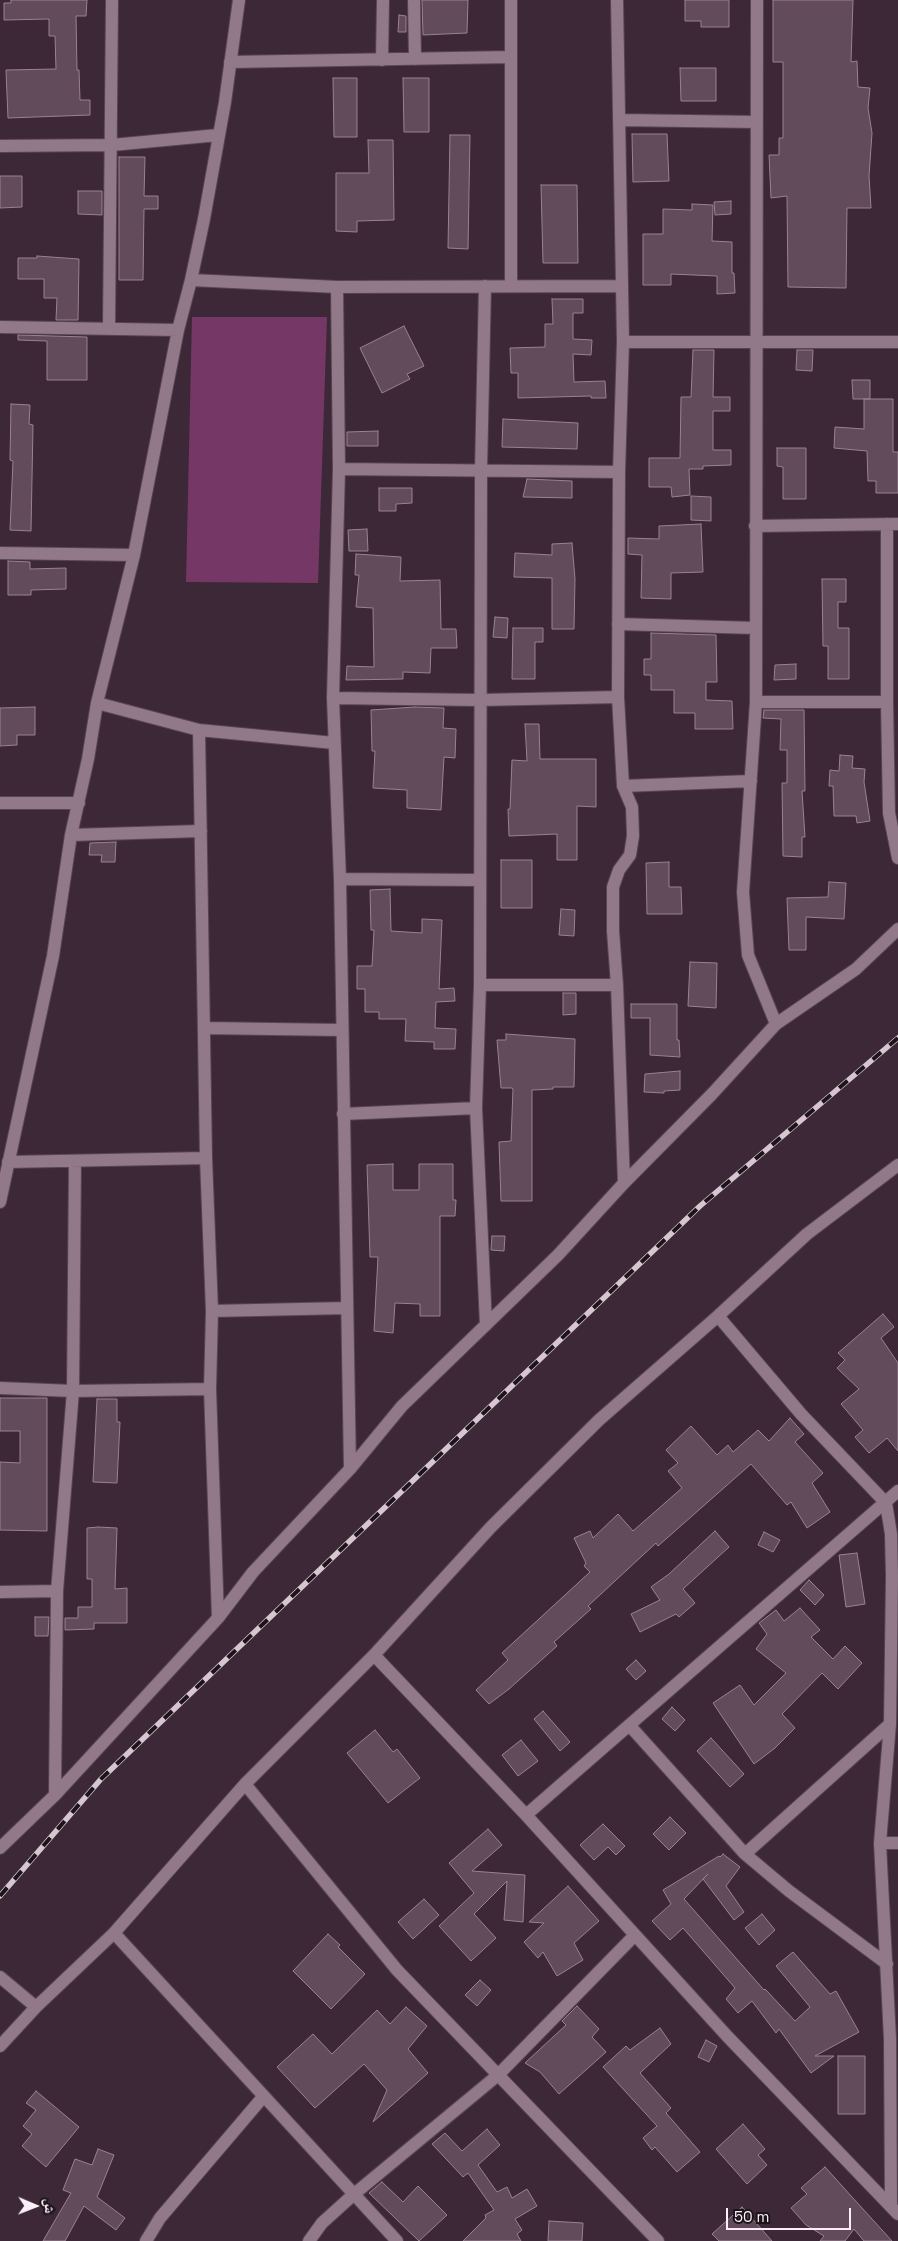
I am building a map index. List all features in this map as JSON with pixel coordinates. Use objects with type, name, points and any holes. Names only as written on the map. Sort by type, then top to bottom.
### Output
[{"type":"street","points":[[109,328],[112,0]]},
{"type":"street","points":[[0,1202],[53,956],[71,835],[79,803],[97,703],[134,555],[178,330],[191,280],[225,102],[239,0]]},
{"type":"street","points":[[382,60],[383,0]]},
{"type":"street","points":[[414,0],[415,59]]},
{"type":"street","points":[[511,0],[511,286]]},
{"type":"street","points":[[617,0],[622,342],[619,472],[618,697],[623,786],[632,807],[633,836],[630,855],[619,870],[613,887],[613,930],[617,985],[624,1182]]},
{"type":"street","points":[[757,0],[756,702],[743,892],[748,955],[776,1024]]},
{"type":"street","points":[[230,62],[510,57]]},
{"type":"street","points":[[619,120],[757,122]]},
{"type":"street","points":[[0,146],[112,145],[218,135]]},
{"type":"street","points":[[191,280],[337,287],[621,286]]},
{"type":"street","points":[[485,286],[481,470],[480,984],[476,1108],[486,1325]]},
{"type":"street","points":[[337,287],[339,469],[333,698],[340,879],[341,1030],[350,1469]]},
{"type":"street","points":[[0,327],[178,330]]},
{"type":"street","points":[[622,342],[898,342]]},
{"type":"street","points":[[339,469],[619,472]]},
{"type":"street","points":[[755,526],[893,524],[887,702],[890,813],[898,858]]},
{"type":"street","points":[[0,553],[134,555]]},
{"type":"street","points":[[618,624],[756,628]]},
{"type":"street","points":[[333,698],[480,700],[618,697]]},
{"type":"street","points":[[756,702],[887,702]]},
{"type":"street","points":[[97,703],[199,730],[334,744]]},
{"type":"street","points":[[199,730],[206,1158],[212,1311],[210,1389],[218,1618]]},
{"type":"street","points":[[623,786],[751,781]]},
{"type":"street","points":[[0,802],[79,803]]},
{"type":"street","points":[[71,835],[201,832]]},
{"type":"street","points":[[340,879],[480,880]]},
{"type":"street","points":[[0,1848],[55,1795],[218,1618],[253,1572],[350,1469],[402,1406],[558,1255],[624,1182],[712,1094],[776,1024],[856,969],[898,929]]},
{"type":"street","points":[[480,984],[617,985]]},
{"type":"street","points":[[204,1028],[341,1030]]},
{"type":"street","points":[[343,1114],[476,1108]]},
{"type":"street","points":[[8,1162],[206,1158]]},
{"type":"street","points":[[55,1795],[57,1591],[73,1391],[75,1161]]},
{"type":"street","points":[[0,2046],[36,2007],[114,1933],[245,1784],[374,1655],[491,1527],[599,1420],[718,1316],[807,1234],[898,1165]]},
{"type":"street","points":[[212,1311],[346,1308]]},
{"type":"street","points":[[718,1316],[801,1414],[886,1503],[891,1534],[892,1576],[890,1724],[880,1843],[890,2039],[894,2210]]},
{"type":"street","points":[[0,1388],[73,1391],[210,1389]]},
{"type":"street","points":[[526,1815],[898,1492]]},
{"type":"street","points":[[0,1592],[57,1591]]},
{"type":"street","points":[[374,1655],[526,1815],[634,1936],[734,2043],[894,2210]]},
{"type":"street","points":[[745,1854],[890,1724]]},
{"type":"street","points":[[630,1726],[745,1854],[789,1891],[887,1964]]},
{"type":"street","points":[[245,1784],[397,1970],[658,2241]]},
{"type":"street","points":[[880,1843],[898,1843]]},
{"type":"street","points":[[114,1933],[397,2241]]},
{"type":"street","points":[[308,2241],[322,2223],[353,2195],[498,2075],[634,1936]]},
{"type":"street","points":[[0,1977],[36,2007]]},
{"type":"street","points":[[146,2241],[160,2218],[263,2097]]},
{"type":"shaded area","points":[[192,317],[327,317],[318,583],[186,582]]},
{"type":"building","points":[[11,0],[87,0],[86,16],[76,16],[77,70],[79,70],[80,100],[90,100],[90,115],[8,118],[6,70],[56,69],[55,36],[49,36],[49,19],[4,20],[4,3],[11,3]]},
{"type":"building","points":[[422,0],[468,0],[467,33],[423,35]]},
{"type":"building","points":[[685,0],[729,0],[729,27],[701,27],[701,21],[685,21]]},
{"type":"building","points":[[773,0],[853,0],[851,62],[857,61],[858,87],[870,88],[868,108],[872,133],[869,176],[871,208],[847,208],[846,288],[788,287],[787,196],[771,198],[769,155],[779,155],[779,138],[783,138],[783,62],[773,62]]},
{"type":"building","points":[[399,15],[406,16],[406,32],[398,32]]},
{"type":"building","points":[[680,68],[716,68],[716,101],[681,101]]},
{"type":"building","points":[[333,78],[357,78],[357,137],[334,137]]},
{"type":"building","points":[[403,78],[429,78],[429,132],[404,132]]},
{"type":"building","points":[[632,134],[667,134],[669,181],[633,182]]},
{"type":"building","points":[[450,135],[470,135],[468,249],[448,248]]},
{"type":"building","points":[[368,140],[393,140],[394,220],[357,221],[357,232],[336,231],[336,173],[369,173]]},
{"type":"building","points":[[119,157],[145,157],[144,196],[158,196],[158,209],[144,209],[143,280],[119,280]]},
{"type":"building","points":[[0,176],[22,176],[22,207],[0,208]]},
{"type":"building","points":[[541,185],[577,185],[578,263],[543,263]]},
{"type":"building","points":[[78,191],[102,191],[102,215],[78,214]]},
{"type":"building","points":[[731,201],[731,214],[715,215],[714,202]]},
{"type":"building","points":[[692,204],[713,205],[712,241],[732,242],[732,273],[734,273],[735,293],[717,294],[717,276],[671,274],[671,285],[643,285],[643,234],[663,234],[663,209],[692,210]]},
{"type":"building","points":[[37,256],[79,259],[78,320],[56,320],[57,298],[44,298],[44,279],[18,279],[18,258],[37,258]]},
{"type":"building","points":[[552,299],[583,299],[583,313],[573,313],[573,339],[592,340],[591,355],[573,354],[574,382],[605,381],[606,398],[591,398],[591,396],[518,398],[518,373],[511,373],[510,348],[545,347],[545,324],[553,324]]},
{"type":"building","points":[[404,326],[424,366],[407,374],[410,379],[382,393],[360,348]]},
{"type":"building","points":[[18,335],[87,337],[87,380],[47,380],[47,341],[18,340]]},
{"type":"building","points":[[693,350],[714,350],[713,397],[730,397],[730,411],[713,411],[713,450],[731,450],[731,465],[703,466],[703,469],[689,469],[690,495],[672,497],[671,487],[649,487],[649,458],[680,458],[681,397],[691,397]]},
{"type":"building","points":[[797,350],[813,350],[812,371],[796,370]]},
{"type":"building","points":[[852,380],[870,380],[870,399],[853,399]]},
{"type":"building","points":[[864,399],[893,399],[893,452],[898,452],[898,493],[876,493],[876,481],[868,481],[867,451],[834,448],[835,427],[864,429]]},
{"type":"building","points":[[11,404],[30,405],[29,424],[33,425],[31,531],[10,530],[13,461],[10,460]]},
{"type":"building","points":[[503,419],[578,423],[577,449],[502,447]]},
{"type":"building","points":[[378,431],[378,446],[347,446],[347,432]]},
{"type":"building","points":[[777,448],[806,448],[806,499],[783,499],[783,467],[777,466]]},
{"type":"building","points":[[527,479],[572,481],[572,498],[523,497]]},
{"type":"building","points":[[379,488],[412,488],[412,503],[396,504],[396,511],[379,511]]},
{"type":"building","points":[[691,496],[711,497],[711,521],[691,520]]},
{"type":"building","points":[[701,524],[703,572],[671,573],[671,599],[641,598],[642,555],[628,554],[628,538],[659,539],[659,526]]},
{"type":"building","points":[[367,529],[368,551],[349,551],[348,530]]},
{"type":"building","points":[[572,543],[575,579],[574,629],[552,629],[552,578],[514,577],[515,553],[552,555],[552,544]]},
{"type":"building","points":[[356,554],[401,557],[400,581],[440,580],[441,629],[456,629],[457,648],[431,648],[430,673],[403,672],[403,679],[346,680],[347,666],[374,667],[373,608],[356,607],[359,575],[355,575]]},
{"type":"building","points":[[8,561],[30,562],[30,569],[66,568],[66,589],[31,590],[31,595],[8,595]]},
{"type":"building","points":[[822,579],[846,579],[846,602],[838,602],[838,628],[849,628],[849,679],[828,679],[828,646],[823,646]]},
{"type":"building","points":[[495,617],[508,618],[507,638],[493,637]]},
{"type":"building","points":[[513,628],[543,628],[543,642],[535,642],[535,679],[512,679]]},
{"type":"building","points":[[651,633],[716,635],[717,682],[706,682],[706,700],[732,701],[733,729],[695,729],[695,713],[674,713],[674,690],[651,690],[651,675],[644,675],[644,659],[651,659]]},
{"type":"building","points":[[796,664],[796,679],[774,680],[775,665]]},
{"type":"building","points":[[35,707],[35,735],[17,735],[17,745],[0,746],[0,708]]},
{"type":"building","points":[[415,707],[444,708],[443,728],[456,729],[455,758],[444,757],[441,810],[407,808],[407,790],[373,788],[375,751],[372,751],[371,710]]},
{"type":"building","points":[[764,710],[804,710],[805,791],[802,791],[805,837],[802,837],[802,857],[783,856],[782,783],[787,783],[787,750],[780,750],[781,719],[763,718]]},
{"type":"building","points":[[525,724],[539,724],[540,759],[596,759],[596,807],[577,806],[577,860],[557,860],[557,834],[509,836],[508,809],[510,809],[512,760],[527,761]]},
{"type":"building","points":[[840,755],[853,756],[852,768],[865,769],[864,782],[870,821],[857,823],[856,816],[834,816],[833,786],[829,786],[830,770],[839,771]]},
{"type":"building","points":[[116,842],[115,862],[101,862],[102,855],[89,855],[90,843]]},
{"type":"building","points":[[501,860],[532,860],[532,908],[501,908]]},
{"type":"building","points":[[669,862],[669,887],[681,887],[682,914],[647,914],[646,863]]},
{"type":"building","points":[[829,882],[846,883],[844,919],[806,917],[806,950],[789,950],[787,898],[828,897]]},
{"type":"building","points":[[390,889],[391,931],[422,933],[422,919],[442,920],[439,989],[454,988],[455,1001],[436,1002],[435,1028],[456,1029],[455,1049],[434,1049],[434,1042],[405,1041],[406,1019],[379,1019],[379,1012],[365,1012],[365,989],[357,989],[357,966],[372,966],[374,930],[371,930],[370,890]]},
{"type":"building","points":[[561,909],[575,910],[574,936],[559,935]]},
{"type":"building","points":[[690,962],[717,963],[716,1008],[688,1006]]},
{"type":"building","points":[[563,993],[576,993],[576,1014],[563,1015]]},
{"type":"building","points":[[631,1004],[677,1004],[677,1040],[679,1040],[680,1057],[650,1055],[650,1018],[631,1018]]},
{"type":"building","points":[[506,1034],[575,1039],[574,1087],[532,1090],[532,1201],[501,1201],[499,1142],[511,1141],[513,1089],[501,1088],[497,1040],[506,1040]]},
{"type":"building","points":[[680,1071],[680,1090],[664,1091],[664,1093],[644,1092],[645,1074]]},
{"type":"building","points":[[393,1164],[393,1190],[419,1190],[419,1164],[453,1164],[453,1200],[456,1200],[455,1216],[440,1216],[440,1316],[420,1316],[420,1304],[395,1303],[393,1333],[374,1331],[378,1257],[370,1257],[367,1165]]},
{"type":"building","points":[[492,1236],[505,1236],[504,1251],[491,1250]]},
{"type":"building","points":[[883,1314],[894,1327],[881,1338],[898,1363],[898,1451],[887,1438],[869,1453],[855,1437],[863,1430],[841,1404],[859,1389],[837,1368],[845,1360],[838,1353]]},
{"type":"building","points":[[0,1398],[47,1398],[47,1531],[0,1530],[0,1462],[20,1463],[20,1431],[0,1431]]},
{"type":"building","points":[[97,1399],[117,1399],[117,1422],[120,1422],[117,1483],[93,1482]]},
{"type":"building","points":[[790,1418],[804,1434],[795,1442],[823,1473],[812,1483],[830,1512],[807,1528],[791,1502],[787,1505],[751,1464],[658,1546],[656,1543],[588,1606],[591,1609],[554,1642],[557,1646],[509,1689],[489,1704],[476,1690],[508,1660],[502,1653],[590,1572],[584,1566],[586,1563],[574,1538],[590,1531],[593,1538],[618,1514],[633,1531],[682,1488],[668,1471],[678,1463],[666,1450],[691,1426],[717,1455],[728,1445],[733,1452],[758,1430],[769,1441]]},
{"type":"building","points":[[87,1528],[117,1528],[115,1589],[127,1588],[127,1623],[94,1623],[94,1629],[65,1630],[65,1618],[78,1618],[78,1607],[92,1607],[92,1579],[87,1579]]},
{"type":"building","points":[[715,1531],[729,1547],[683,1589],[695,1603],[679,1617],[676,1614],[640,1632],[631,1614],[660,1600],[651,1587],[669,1574]]},
{"type":"building","points":[[764,1532],[780,1540],[773,1552],[758,1545]]},
{"type":"building","points":[[857,1553],[865,1604],[846,1607],[839,1555]]},
{"type":"building","points":[[809,1580],[824,1595],[815,1605],[800,1590]]},
{"type":"building","points":[[800,1608],[820,1630],[811,1637],[833,1659],[845,1646],[862,1663],[838,1689],[822,1673],[782,1714],[795,1728],[775,1748],[754,1764],[713,1703],[740,1685],[754,1705],[786,1673],[756,1649],[767,1634],[759,1623],[776,1610],[784,1621]]},
{"type":"building","points":[[35,1617],[49,1617],[48,1636],[35,1636]]},
{"type":"building","points":[[636,1660],[646,1671],[636,1680],[626,1669]]},
{"type":"building","points":[[672,1707],[685,1720],[675,1731],[662,1719]]},
{"type":"building","points":[[543,1711],[570,1742],[560,1751],[534,1719]]},
{"type":"building","points":[[375,1730],[393,1752],[397,1749],[420,1778],[388,1803],[347,1753]]},
{"type":"building","points":[[711,1738],[744,1774],[730,1787],[697,1751]]},
{"type":"building","points":[[521,1740],[538,1761],[518,1776],[502,1755]]},
{"type":"building","points":[[670,1817],[686,1833],[669,1850],[653,1834]]},
{"type":"building","points":[[603,1824],[625,1846],[616,1855],[608,1847],[594,1860],[580,1845]]},
{"type":"building","points":[[488,1829],[502,1845],[472,1871],[525,1875],[523,1922],[504,1920],[507,1881],[474,1914],[496,1938],[471,1961],[439,1926],[474,1893],[449,1863]]},
{"type":"building","points":[[723,1854],[740,1867],[726,1886],[744,1912],[734,1920],[703,1879],[684,1899],[764,1990],[795,2021],[810,2007],[776,1966],[793,1952],[830,1994],[836,1991],[859,2032],[815,2056],[834,2056],[811,2073],[779,2029],[776,2033],[752,2001],[738,2013],[726,1999],[735,1988],[683,1928],[670,1940],[652,1921],[671,1904],[663,1890]]},
{"type":"building","points":[[568,1886],[599,1921],[574,1943],[583,1960],[557,1976],[543,1952],[538,1958],[524,1942],[544,1923],[529,1922]]},
{"type":"building","points":[[424,1899],[439,1915],[413,1939],[398,1922]]},
{"type":"building","points":[[762,1914],[775,1930],[759,1945],[745,1928]]},
{"type":"building","points":[[328,1934],[365,1974],[331,2009],[293,1971]]},
{"type":"building","points":[[480,1980],[491,1990],[477,2006],[465,1995]]},
{"type":"building","points":[[577,2006],[599,2029],[592,2037],[606,2052],[559,2094],[540,2072],[525,2063],[566,2025],[562,2021]]},
{"type":"building","points":[[406,2007],[427,2026],[408,2049],[428,2073],[373,2122],[387,2090],[364,2064],[315,2108],[277,2067],[313,2034],[332,2054],[377,2010],[390,2024]]},
{"type":"building","points":[[660,2028],[671,2044],[640,2073],[671,2108],[666,2113],[700,2152],[677,2172],[655,2147],[652,2150],[643,2138],[657,2126],[603,2067],[626,2046],[630,2050]]},
{"type":"building","points":[[706,2040],[717,2046],[709,2062],[698,2057]]},
{"type":"building","points":[[838,2056],[865,2056],[865,2114],[838,2114]]},
{"type":"building","points":[[36,2091],[79,2127],[46,2167],[22,2146],[32,2134],[23,2126],[36,2110],[26,2103]]},
{"type":"building","points":[[743,2124],[765,2149],[758,2155],[767,2165],[747,2184],[716,2149]]},
{"type":"building","points":[[487,2129],[500,2145],[478,2165],[497,2192],[507,2187],[512,2198],[527,2189],[537,2206],[515,2219],[522,2230],[517,2234],[521,2241],[463,2241],[486,2218],[485,2215],[494,2210],[468,2173],[463,2177],[432,2144],[445,2133],[462,2151]]},
{"type":"building","points":[[98,2149],[114,2155],[97,2197],[125,2218],[116,2230],[84,2206],[65,2241],[43,2241],[71,2193],[63,2190],[75,2159],[92,2165]]},
{"type":"building","points":[[825,2167],[892,2241],[864,2241],[854,2229],[845,2241],[820,2241],[824,2236],[806,2225],[791,2208],[807,2194],[801,2188]]},
{"type":"building","points":[[382,2182],[403,2202],[418,2186],[447,2215],[419,2241],[369,2193]]},
{"type":"building","points":[[742,2207],[772,2241],[719,2241],[712,2234]]},
{"type":"building","points":[[549,2221],[583,2223],[582,2241],[548,2241]]},
{"type":"railway","points":[[0,1896],[101,1779],[700,1206],[898,1038]]}]
